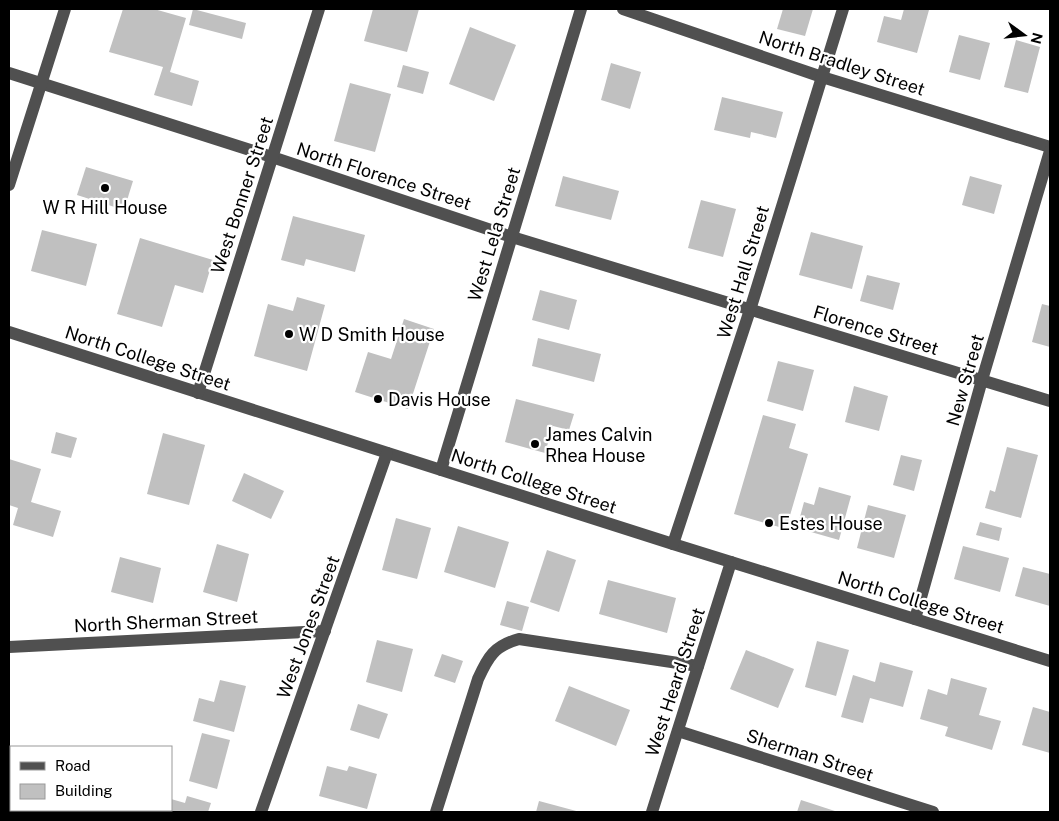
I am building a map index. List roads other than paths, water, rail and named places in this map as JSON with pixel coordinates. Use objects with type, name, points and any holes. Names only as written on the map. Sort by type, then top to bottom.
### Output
[{"type":"street","points":[[9,185],[66,9]]},
{"type":"street","name":"West Bonner Street","points":[[198,392],[319,9]]},
{"type":"street","name":"West Lela Street","points":[[440,470],[581,9]]},
{"type":"street","name":"North Bradley Street","points":[[623,9],[822,77],[1050,148]]},
{"type":"street","name":"West Hall Street","points":[[673,544],[750,310],[843,9]]},
{"type":"street","name":"North Florence Street","points":[[9,73],[512,237],[750,310]]},
{"type":"street","name":"New Street","points":[[915,619],[982,380],[1050,152]]},
{"type":"street","name":"Florence Street","points":[[750,310],[1050,401]]},
{"type":"street","name":"North College Street","points":[[9,332],[673,544],[1050,661]]},
{"type":"street","name":"West Jones Street","points":[[261,812],[387,452]]},
{"type":"street","name":"West Heard Street","points":[[652,812],[731,562]]},
{"type":"street","name":"North Sherman Street","points":[[9,646],[325,631]]},
{"type":"street","points":[[436,812],[478,679],[487,660],[496,649],[508,642],[519,639],[698,666]]},
{"type":"street","name":"Sherman Street","points":[[678,731],[933,812]]},
{"type":"place","name":"W R Hill House","points":[[105,188]]},
{"type":"place","name":"W D Smith House","points":[[289,334]]},
{"type":"place","name":"Davis House","points":[[378,399]]},
{"type":"place","name":"James Calvin Rhea House","points":[[535,444]]},
{"type":"place","name":"Estes House","points":[[769,523]]}]
